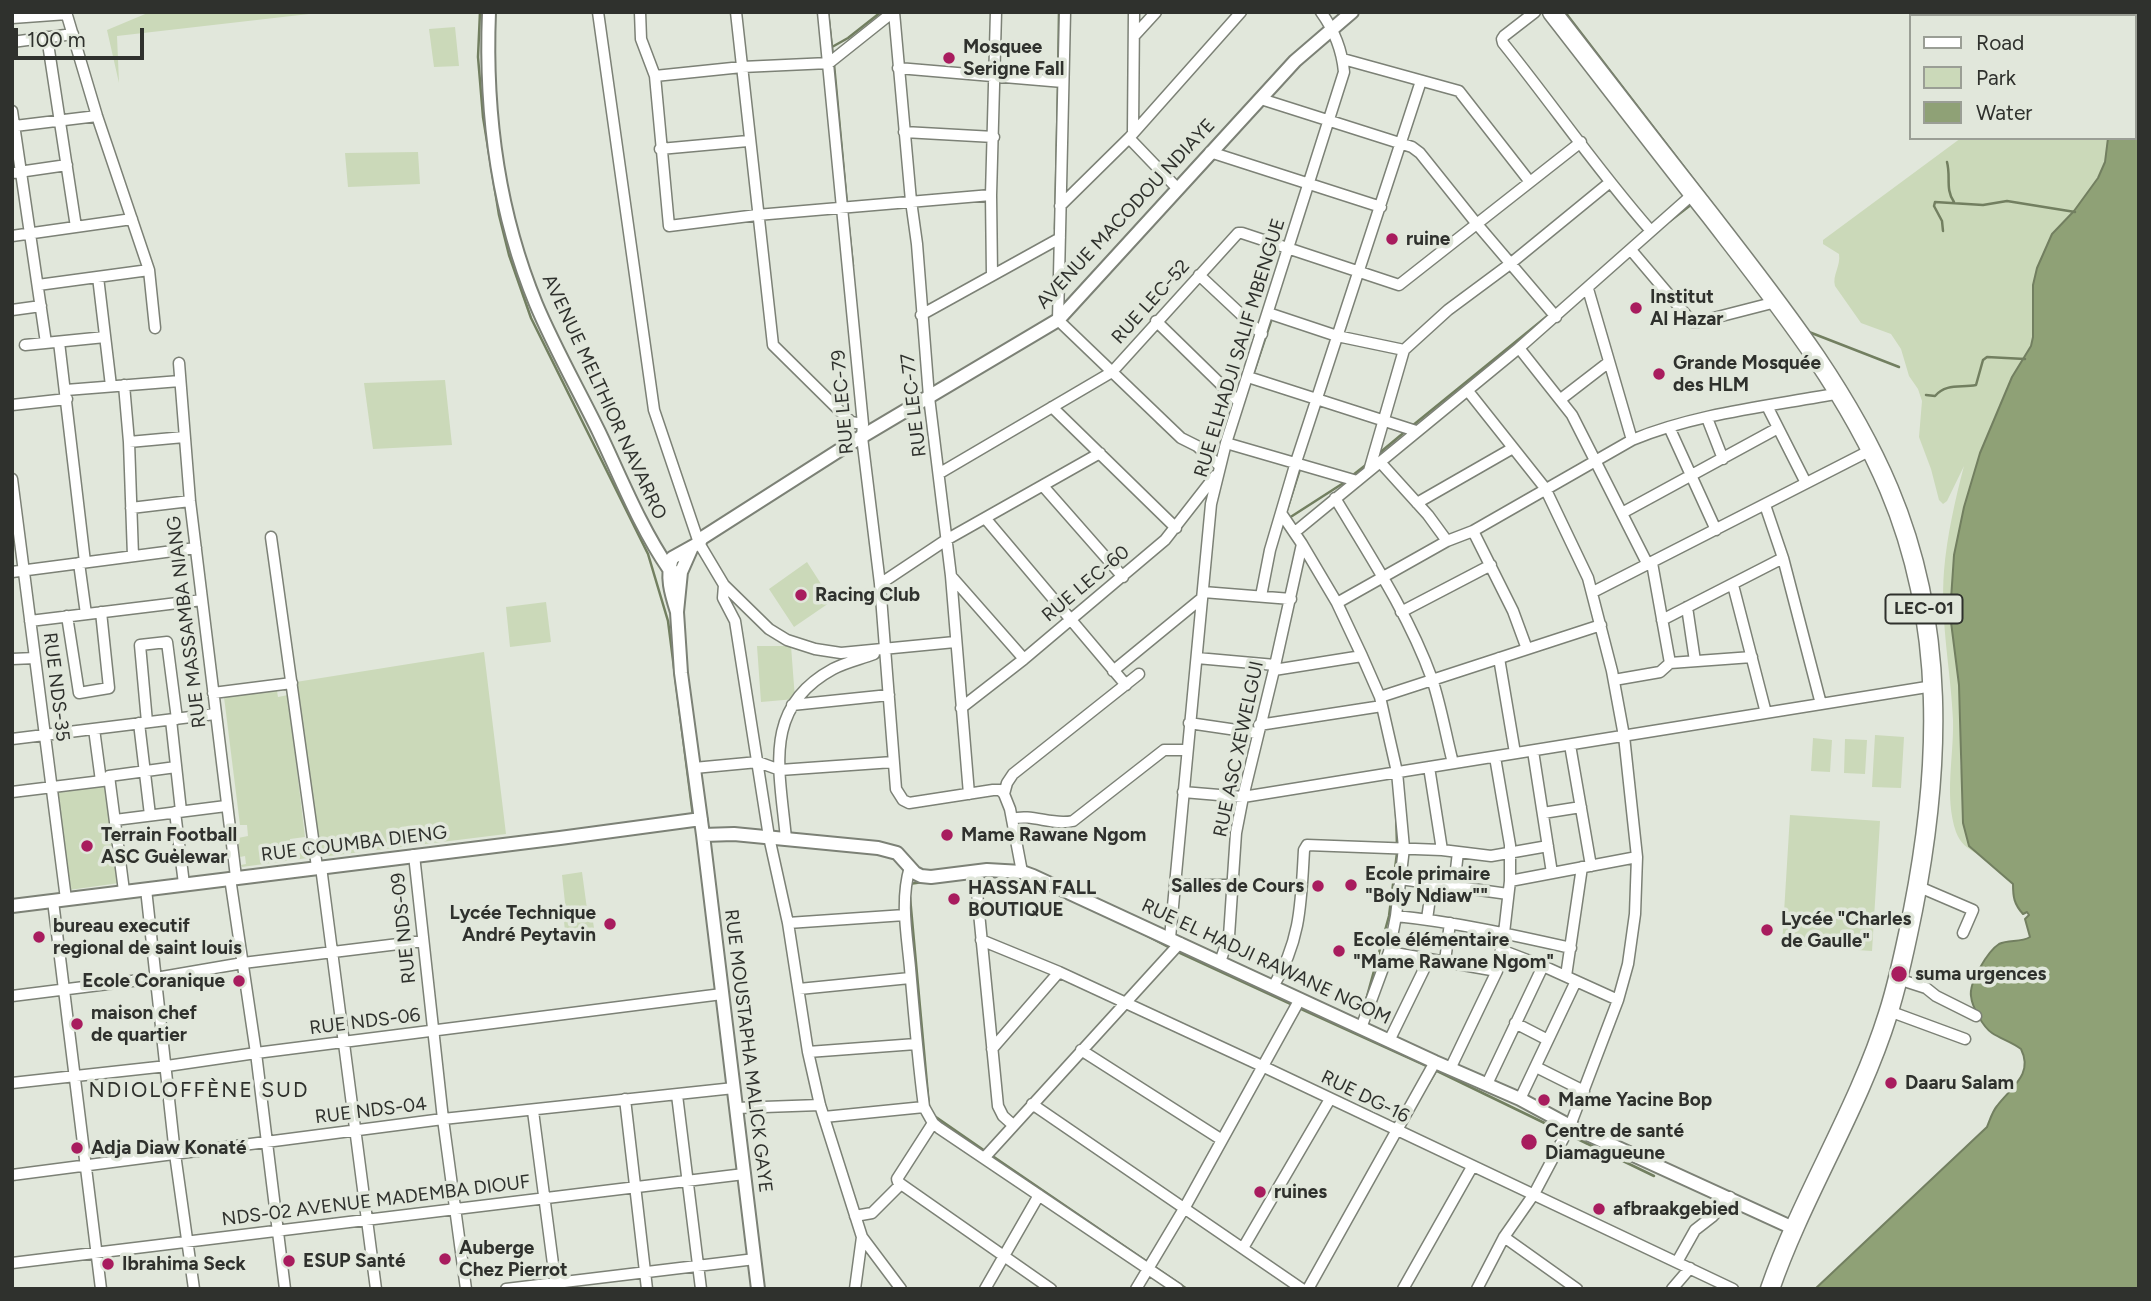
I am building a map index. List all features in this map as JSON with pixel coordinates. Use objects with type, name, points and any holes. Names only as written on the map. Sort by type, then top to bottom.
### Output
[{"type":"highway","name":"LEC-01","points":[[1552,12],[1776,302],[1840,393],[1871,450],[1896,507],[1914,563],[1924,609],[1933,686],[1934,760],[1917,886],[1898,979],[1860,1090],[1793,1228],[1770,1289]]},
{"type":"street","name":"AVENUE MELTHIOR NAVARRO","points":[[489,12],[488,64],[494,136],[505,205],[518,255],[544,322],[656,549],[676,566]]},
{"type":"street","points":[[598,12],[651,394],[658,426],[696,545],[724,585],[769,629],[787,640],[829,652],[885,650],[955,642]]},
{"type":"street","points":[[640,12],[641,39],[655,76],[669,226],[757,215],[991,195]]},
{"type":"street","points":[[736,12],[748,141],[773,345],[851,422],[863,430]]},
{"type":"street","name":"RUE LEC-79","points":[[823,12],[880,584],[896,789],[903,800],[909,803],[969,794]]},
{"type":"street","points":[[655,76],[742,67],[829,63],[893,12]]},
{"type":"street","name":"RUE LEC-77","points":[[893,12],[911,201],[918,244],[929,397],[951,576],[969,794]]},
{"type":"street","points":[[992,275],[991,195],[996,12]]},
{"type":"street","points":[[1065,12],[1058,320],[1181,438],[1197,446],[1219,469]]},
{"type":"street","points":[[1134,12],[1131,134],[1178,189]]},
{"type":"street","points":[[1134,36],[1156,12]]},
{"type":"street","points":[[1060,206],[1131,134],[1241,12]]},
{"type":"street","name":"RUE ELHADJI SALIF MBENGUE","points":[[1175,940],[1176,885],[1186,750],[1211,504],[1226,443],[1342,82],[1343,59],[1332,28],[1321,12]]},
{"type":"street","name":"AVENUE MACODOU NDIAYE","points":[[696,545],[702,538],[863,430],[929,397],[1058,320],[1295,61],[1352,12]]},
{"type":"street","points":[[1535,12],[1504,36],[1503,43],[1581,142],[1609,183],[1651,230]]},
{"type":"street","points":[[12,18],[67,13],[97,116],[149,270],[155,328]]},
{"type":"street","points":[[12,42],[73,34]]},
{"type":"street","points":[[47,37],[76,227]]},
{"type":"street","points":[[1343,59],[1463,94],[1530,182]]},
{"type":"street","points":[[898,68],[1063,82]]},
{"type":"street","points":[[1261,596],[1270,550],[1296,461],[1421,82]]},
{"type":"street","points":[[1261,99],[1412,147],[1429,161],[1476,223],[1556,317]]},
{"type":"street","points":[[12,111],[17,172],[31,233],[46,344]]},
{"type":"street","points":[[15,126],[97,116]]},
{"type":"street","points":[[904,132],[994,137]]},
{"type":"street","points":[[660,149],[748,141]]},
{"type":"street","points":[[1476,223],[1581,142]]},
{"type":"street","points":[[1210,152],[1381,207]]},
{"type":"street","points":[[17,172],[66,165]]},
{"type":"street","points":[[1370,471],[1404,350],[1448,310],[1510,264],[1609,183]]},
{"type":"street","points":[[1295,533],[1556,317],[1693,194]]},
{"type":"street","points":[[12,236],[132,219]]},
{"type":"street","name":"RUE LEC-52","points":[[940,472],[1112,372],[1238,233],[1399,285],[1476,223]]},
{"type":"street","points":[[922,315],[1060,239]]},
{"type":"street","points":[[1631,250],[1692,322],[1698,323],[1776,302]]},
{"type":"street","points":[[38,285],[149,270]]},
{"type":"street","points":[[1199,275],[1262,334]]},
{"type":"street","points":[[99,277],[111,386]]},
{"type":"street","points":[[1588,289],[1632,440]]},
{"type":"street","points":[[12,310],[41,306]]},
{"type":"street","points":[[1268,313],[1338,336],[1404,350]]},
{"type":"street","points":[[1156,321],[1239,402]]},
{"type":"street","points":[[25,345],[105,337]]},
{"type":"street","points":[[59,342],[86,614]]},
{"type":"street","points":[[1519,348],[1561,399],[1650,564],[1670,663]]},
{"type":"street","points":[[1561,399],[1609,362]]},
{"type":"street","name":"RUE MASSAMBA NIANG","points":[[178,363],[190,501],[233,878],[285,1289]]},
{"type":"street","points":[[1248,377],[1416,431]]},
{"type":"street","points":[[12,405],[111,386],[180,381]]},
{"type":"street","points":[[124,385],[133,556]]},
{"type":"street","points":[[1468,391],[1545,488],[1593,592],[1625,736],[1637,857],[1632,939],[1618,1000],[1570,1126],[1534,1194],[1504,1237],[1477,1289]]},
{"type":"street","points":[[1337,603],[1447,541],[1473,531],[1632,440],[1707,418],[1840,393]]},
{"type":"street","points":[[1767,406],[1806,483]]},
{"type":"street","points":[[1052,407],[1176,528]]},
{"type":"street","points":[[1707,418],[1723,459]]},
{"type":"street","points":[[1669,427],[1716,530]]},
{"type":"street","points":[[1622,513],[1778,428]]},
{"type":"street","points":[[129,443],[184,437]]},
{"type":"street","points":[[1226,443],[1296,461],[1357,481]]},
{"type":"street","points":[[1417,503],[1513,448]]},
{"type":"street","points":[[1593,592],[1871,450]]},
{"type":"street","points":[[880,584],[946,540],[1100,453]]},
{"type":"street","points":[[1380,462],[1447,541]]},
{"type":"street","name":"RUE LEC-60","points":[[961,708],[1122,577],[1176,528],[1219,469]]},
{"type":"street","name":"RUE NDS-35","points":[[12,479],[52,787],[64,990],[101,1289]]},
{"type":"street","points":[[1043,486],[1122,577]]},
{"type":"street","points":[[1335,498],[1382,576],[1432,680],[1452,764]]},
{"type":"street","points":[[131,508],[190,501]]},
{"type":"street","points":[[1765,505],[1783,558],[1821,704]]},
{"type":"street","points":[[1281,513],[1337,603],[1362,656],[1381,701],[1397,772],[1404,848],[1396,916],[1389,952],[1361,1028]]},
{"type":"street","points":[[985,518],[1126,685]]},
{"type":"street","points":[[1473,531],[1513,611],[1527,649]]},
{"type":"street","points":[[271,537],[332,954],[376,1289]]},
{"type":"street","name":"RUE ASC XEWELGUI","points":[[1220,962],[1229,936],[1237,833],[1243,797],[1302,544]]},
{"type":"street","points":[[676,566],[696,545]]},
{"type":"street","points":[[12,572],[196,548]]},
{"type":"street","points":[[1662,620],[1783,558]]},
{"type":"street","points":[[1401,612],[1491,565]]},
{"type":"street","name":"RUE MOUSTAPHA MALICK GAYE","points":[[676,566],[681,673],[758,1289]]},
{"type":"street","points":[[951,576],[1024,659]]},
{"type":"street","points":[[1733,584],[1766,713]]},
{"type":"street","points":[[724,585],[723,598],[735,621],[769,837],[789,923],[808,1052],[820,1105],[862,1237],[901,1289]]},
{"type":"street","points":[[1114,671],[1202,595],[1291,599]]},
{"type":"street","points":[[30,621],[202,600]]},
{"type":"street","points":[[1688,607],[1695,661]]},
{"type":"street","points":[[67,616],[79,693],[109,688],[101,612]]},
{"type":"street","points":[[1189,723],[1258,729],[1381,701],[1432,680],[1601,625]]},
{"type":"street","points":[[150,815],[145,771],[140,645],[167,642],[184,884]]},
{"type":"street","points":[[786,839],[778,759],[780,737],[792,705],[808,687],[836,668],[885,650]]},
{"type":"street","points":[[1197,658],[1275,668],[1362,656]]},
{"type":"street","points":[[1614,680],[1660,672],[1670,663],[1752,657]]},
{"type":"street","points":[[12,659],[35,658]]},
{"type":"street","points":[[1499,658],[1515,753]]},
{"type":"street","points":[[1004,794],[1013,774],[1139,674]]},
{"type":"street","points":[[213,692],[292,683]]},
{"type":"street","points":[[1183,792],[1243,797],[1933,686]]},
{"type":"street","points":[[792,705],[889,695]]},
{"type":"street","points":[[12,739],[215,714]]},
{"type":"street","points":[[94,729],[115,820],[124,891]]},
{"type":"street","points":[[1520,1099],[1548,1040],[1571,978],[1571,948],[1587,866],[1581,807],[1570,745]]},
{"type":"street","points":[[1012,819],[1025,817],[1060,824],[1073,821],[1164,750],[1186,750]]},
{"type":"street","points":[[1533,751],[1552,873]]},
{"type":"street","points":[[1450,1069],[1497,971],[1504,933],[1510,854],[1495,757]]},
{"type":"street","points":[[694,768],[758,762],[780,769],[893,762]]},
{"type":"street","points":[[12,792],[105,780],[109,775],[176,767]]},
{"type":"street","points":[[1429,767],[1442,850]]},
{"type":"street","points":[[969,794],[993,790],[1000,790],[1004,794],[1012,819],[1021,872]]},
{"type":"street","points":[[115,820],[226,806]]},
{"type":"street","points":[[1543,813],[1581,807]]},
{"type":"street","name":"RUE COUMBA DIENG","points":[[12,906],[701,819]]},
{"type":"street","name":"RUE EL HADJI RAWANE NGOM","points":[[703,835],[769,837],[878,848],[897,853],[915,873],[931,877],[975,872],[1021,872],[1520,1099],[1570,1126],[1793,1228]]},
{"type":"street","points":[[1273,987],[1284,969],[1299,923],[1304,850],[1307,845],[1442,850],[1491,856],[1548,846]]},
{"type":"street","points":[[1454,887],[1458,852]]},
{"type":"street","name":"RUE NDS-09","points":[[414,855],[443,1119],[466,1289]]},
{"type":"street","points":[[1510,881],[1637,857]]},
{"type":"street","points":[[910,867],[906,881],[905,915],[910,978],[924,1107],[933,1124],[1178,1289]]},
{"type":"street","points":[[975,872],[998,1105],[1003,1116],[1013,1125]]},
{"type":"street","points":[[1400,879],[1508,894]]},
{"type":"street","points":[[1427,919],[1432,884]]},
{"type":"street","points":[[1176,885],[1233,885]]},
{"type":"street","points":[[1917,886],[1973,910],[1963,933]]},
{"type":"street","points":[[146,889],[194,1289]]},
{"type":"street","points":[[789,923],[905,915]]},
{"type":"street","points":[[1396,916],[1450,923],[1571,948]]},
{"type":"street","points":[[1445,961],[1450,923]]},
{"type":"street","name":"RUE DG-16","points":[[981,940],[1059,972],[1262,1066],[1733,1289]]},
{"type":"street","points":[[985,1157],[1124,1003],[1175,940]]},
{"type":"street","points":[[12,996],[423,941]]},
{"type":"street","points":[[1501,950],[1618,1000]]},
{"type":"street","points":[[1389,952],[1497,971]]},
{"type":"street","points":[[1389,1041],[1429,959]]},
{"type":"street","points":[[1487,1084],[1543,966]]},
{"type":"street","points":[[992,1049],[1059,972]]},
{"type":"street","points":[[799,989],[910,978]]},
{"type":"street","points":[[1898,979],[1926,988],[1976,1016]]},
{"type":"street","name":"RUE NDS-06","points":[[12,1083],[167,1066],[722,994]]},
{"type":"street","points":[[1136,1289],[1185,1207],[1300,999]]},
{"type":"street","points":[[1889,1011],[1965,1039]]},
{"type":"street","points":[[1515,1023],[1548,1040]]},
{"type":"street","points":[[808,1052],[916,1044]]},
{"type":"street","points":[[1081,1050],[1222,1140]]},
{"type":"street","points":[[1308,1289],[1435,1062]]},
{"type":"street","points":[[1536,1067],[1584,1091]]},
{"type":"street","name":"RUE NDS-04","points":[[12,1175],[443,1119],[734,1088]]},
{"type":"street","points":[[677,1095],[701,1289]]},
{"type":"street","points":[[625,1099],[647,1289]]},
{"type":"street","points":[[1243,1248],[1330,1099]]},
{"type":"street","points":[[1032,1104],[1302,1289]]},
{"type":"street","points":[[736,1108],[820,1105]]},
{"type":"street","points":[[824,1117],[924,1107]]},
{"type":"street","points":[[533,1111],[556,1286]]},
{"type":"street","points":[[855,1216],[872,1213],[899,1182],[933,1124]]},
{"type":"street","points":[[1403,1289],[1472,1167]]},
{"type":"street","name":"NDS-02 AVENUE MADEMBA DIOUF","points":[[12,1263],[744,1174]]},
{"type":"street","points":[[899,1182],[1051,1289]]},
{"type":"street","points":[[985,1289],[1039,1195]]},
{"type":"street","points":[[1677,1262],[1695,1230],[1713,1216],[1730,1197]]},
{"type":"street","points":[[855,1289],[862,1237]]},
{"type":"street","points":[[1504,1237],[1577,1289]]},
{"type":"street","points":[[506,1289],[556,1286],[755,1259]]},
{"type":"street","points":[[1672,1289],[1690,1268]]},
{"type":"green space","points":[[150,12],[309,14],[117,36],[119,83],[107,30]]},
{"type":"green space","points":[[455,27],[459,66],[434,67],[429,29]]},
{"type":"green space","points":[[1958,140],[2108,140],[2105,162],[2098,178],[2074,211],[2052,234],[2033,285],[2031,346],[2012,377],[1980,453],[1954,555],[1950,614],[1958,660],[1960,762],[1969,846],[1977,854],[1960,839],[1952,818],[1950,790],[1953,720],[1943,608],[1947,545],[1964,466],[1943,504],[1939,500],[1919,437],[1922,401],[1909,376],[1901,349],[1891,334],[1861,323],[1835,286],[1839,254],[1823,244],[1823,240]]},
{"type":"green space","points":[[418,152],[420,184],[348,187],[345,153]]},
{"type":"green space","points":[[445,380],[452,445],[373,449],[364,383]]},
{"type":"green space","name":"Racing Club","points":[[807,562],[832,601],[794,627],[769,589]]},
{"type":"green space","points":[[546,602],[551,642],[510,647],[506,607]]},
{"type":"green space","points":[[757,646],[791,646],[795,699],[761,702]]},
{"type":"green space","points":[[484,652],[506,834],[321,857],[296,682]]},
{"type":"green space","points":[[277,691],[278,697],[288,695],[305,837],[290,839],[291,854],[307,852],[308,858],[242,867],[241,865],[246,864],[245,856],[240,857],[238,838],[248,836],[247,825],[240,825],[224,697]]},
{"type":"green space","points":[[1875,735],[1904,737],[1901,788],[1872,787]]},
{"type":"green space","points":[[1813,738],[1832,740],[1830,772],[1811,771]]},
{"type":"green space","points":[[1845,739],[1867,740],[1865,774],[1844,773]]},
{"type":"green space","points":[[105,783],[119,883],[69,890],[55,790]]},
{"type":"green space","points":[[1790,815],[1880,821],[1872,951],[1782,945]]},
{"type":"green space","points":[[582,872],[587,909],[591,909],[594,928],[565,931],[562,875]]},
{"type":"water","points":[[2139,12],[2139,1289],[1815,1289],[1987,1127],[1995,1108],[2023,1074],[2025,1066],[2021,1049],[1989,1030],[1976,1011],[1971,996],[1976,975],[1999,944],[2030,937],[2025,919],[2029,915],[2027,912],[2023,914],[2016,904],[2013,884],[1969,846],[1963,823],[1959,685],[1950,614],[1954,555],[1964,507],[1980,453],[2012,377],[2031,346],[2033,285],[2037,268],[2052,234],[2074,211],[2098,178],[2105,162],[2108,140],[2137,140],[2137,14],[1934,14]]},
{"type":"waterway","points":[[480,12],[478,57],[483,117],[499,215],[509,255],[531,318],[648,554],[668,621],[693,816]]},
{"type":"waterway","points":[[828,12],[832,47],[881,12]]},
{"type":"waterway","points":[[1058,78],[1059,12]]},
{"type":"waterway","points":[[1565,12],[1734,232]]},
{"type":"waterway","points":[[832,47],[833,57]]},
{"type":"waterway","points":[[834,64],[847,204]]},
{"type":"waterway","points":[[1055,229],[1058,85]]},
{"type":"waterway","points":[[1947,162],[1950,192],[1954,202]]},
{"type":"waterway","points":[[1943,231],[1935,202],[1983,205],[2007,201],[2075,212]]},
{"type":"waterway","points":[[1670,221],[1692,204]]},
{"type":"waterway","points":[[847,210],[853,266]]},
{"type":"waterway","points":[[1273,311],[1279,291]]},
{"type":"waterway","points":[[1412,426],[1551,313]]},
{"type":"waterway","points":[[1253,375],[1272,318]]},
{"type":"waterway","points":[[1809,332],[1899,367]]},
{"type":"waterway","points":[[1926,395],[1935,396],[1944,389],[1976,385],[1983,360],[1987,357],[2025,359]]},
{"type":"waterway","points":[[1157,422],[1173,437]]},
{"type":"waterway","points":[[1377,455],[1407,430]]},
{"type":"waterway","points":[[1353,475],[1367,464]]},
{"type":"waterway","points":[[1285,516],[1300,469]]},
{"type":"waterway","points":[[1289,518],[1345,482]]},
{"type":"waterway","points":[[1396,811],[1397,846]]},
{"type":"waterway","points":[[1366,1000],[1389,916],[1397,853]]},
{"type":"waterway","points":[[909,884],[923,882]]},
{"type":"waterway","points":[[910,897],[929,1106]]},
{"type":"waterway","points":[[1134,929],[1172,949]]},
{"type":"waterway","points":[[1178,952],[1293,1005]]},
{"type":"waterway","points":[[1299,1008],[1429,1067]]},
{"type":"waterway","points":[[1435,1070],[1654,1176]]},
{"type":"waterway","points":[[1429,1083],[1436,1071]]},
{"type":"waterway","points":[[933,1115],[985,1151]]},
{"type":"waterway","points":[[991,1155],[1187,1289]]},
{"type":"place","name":"Mosquee Serigne Fall","points":[[949,58]]},
{"type":"place","name":"ruine","points":[[1392,239]]},
{"type":"place","name":"Institut Al Hazar","points":[[1636,308]]},
{"type":"place","name":"Grande Mosquée des HLM","points":[[1659,374]]},
{"type":"place","name":"Racing Club","points":[[801,595]]},
{"type":"place","name":"Mame Rawane Ngom","points":[[947,835]]},
{"type":"place","name":"Terrain Football ASC Guėlewar","points":[[87,846]]},
{"type":"place","name":"Ecole primaire \"Boly Ndiaw\"\"","points":[[1351,885]]},
{"type":"place","name":"Salles de Cours","points":[[1318,886]]},
{"type":"place","name":"HASSAN FALL BOUTIQUE","points":[[954,899]]},
{"type":"place","name":"Lycée Technique André Peytavin","points":[[610,924]]},
{"type":"place","name":"Lycée \"Charles de Gaulle\"","points":[[1767,930]]},
{"type":"place","name":"bureau executif regional de saint louis","points":[[39,937]]},
{"type":"place","name":"Ecole élémentaire \"Mame Rawane Ngom\"","points":[[1339,951]]},
{"type":"place","name":"suma urgences","points":[[1899,974]]},
{"type":"place","name":"Ecole Coranique","points":[[239,981]]},
{"type":"place","name":"maison chef de quartier","points":[[77,1024]]},
{"type":"place","name":"Daaru Salam","points":[[1891,1083]]},
{"type":"place","name":"Mame Yacine Bop","points":[[1544,1100]]},
{"type":"place","name":"Centre de santé Diamagueune","points":[[1529,1142]]},
{"type":"place","name":"Adja Diaw Konaté","points":[[77,1148]]},
{"type":"place","name":"ruines","points":[[1260,1192]]},
{"type":"place","name":"afbraakgebied","points":[[1599,1209]]},
{"type":"place","name":"Auberge Chez Pierrot","points":[[445,1259]]},
{"type":"place","name":"ESUP Santé","points":[[289,1261]]},
{"type":"place","name":"Ibrahima Seck","points":[[108,1264]]},
{"type":"district","name":"NDIOLOFFÈNE SUD","points":[[199,1091]]}]
